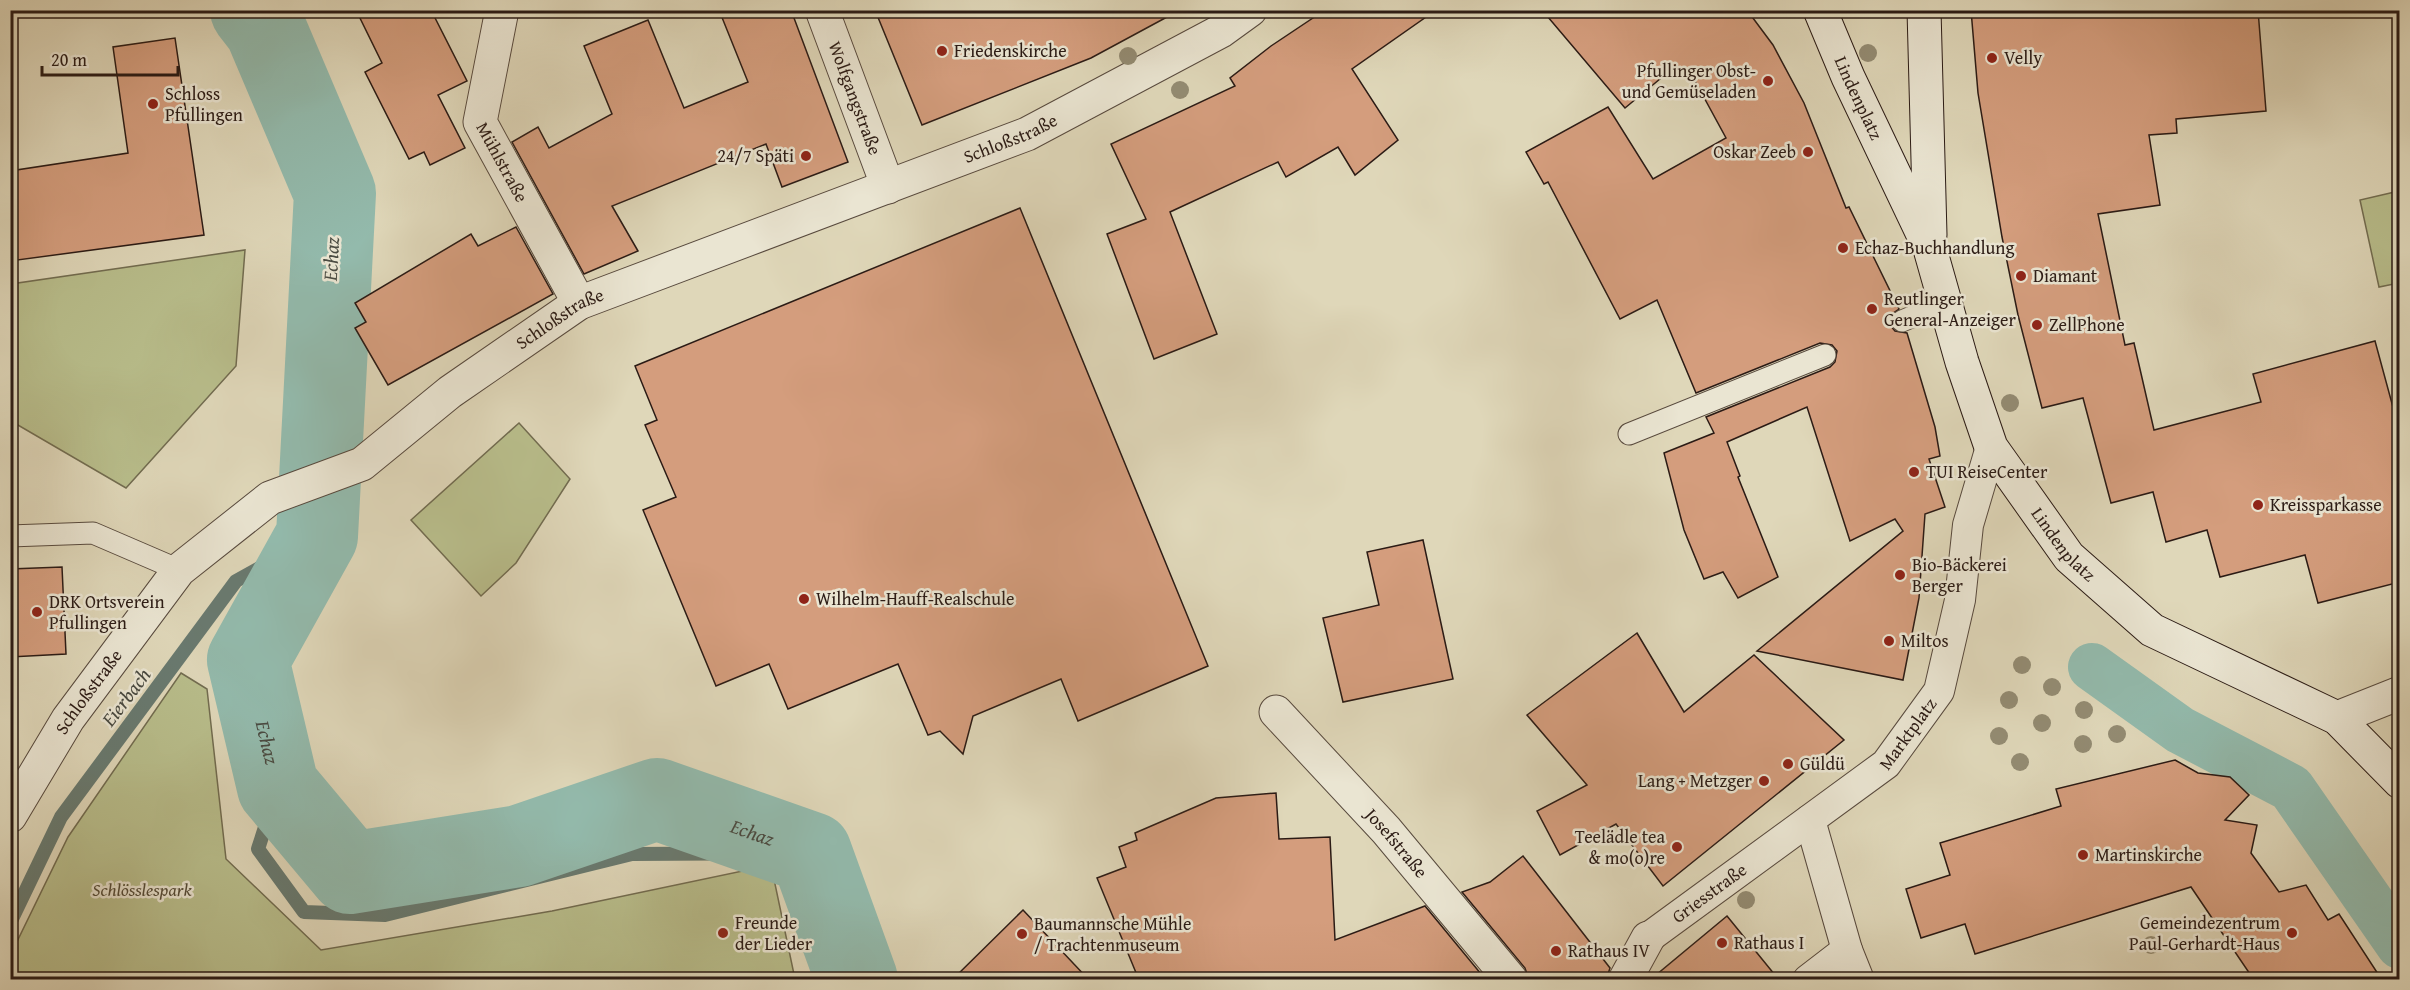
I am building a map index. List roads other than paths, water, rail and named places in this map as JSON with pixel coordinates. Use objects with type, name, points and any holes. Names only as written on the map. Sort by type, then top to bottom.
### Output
[{"type":"street","name":"Mühlstraße","points":[[502,10],[480,122],[579,303]]},
{"type":"street","name":"Wolfgangstraße","points":[[822,10],[888,187]]},
{"type":"street","name":"Schloßstraße","points":[[10,816],[68,719],[179,570],[270,498],[362,464],[450,392],[579,303],[1027,134],[1221,31],[1250,10]]},
{"type":"street","name":"Lindenplatz","points":[[1820,10],[1848,77],[1930,249],[1991,447],[2069,557],[2152,630],[2337,718]]},
{"type":"street","name":"Lindenplatz","points":[[1924,10],[1930,249]]},
{"type":"street","name":"Marktplatz","points":[[1810,820],[1886,764],[1939,691],[1960,600],[1968,525],[1991,447]]},
{"type":"street","points":[[2400,693],[2337,718],[2400,782]]},
{"type":"street","name":"Josefstraße","points":[[1276,712],[1386,830],[1511,980]]},
{"type":"street","points":[[1810,820],[1847,950],[1859,980]]},
{"type":"street","name":"Griesstraße","points":[[1625,980],[1648,938],[1810,820]]},
{"type":"street","points":[[1808,980],[1847,950]]},
{"type":"lane","points":[[1902,321],[1945,303]]},
{"type":"lane","points":[[1629,434],[1825,355]]},
{"type":"lane","points":[[10,536],[93,533],[179,570]]},
{"type":"waterway","name":"Echaz","points":[[251,10],[265,28],[335,193],[317,536],[248,660],[278,787],[350,873],[519,846],[657,799],[811,853],[857,980]]},
{"type":"waterway","name":"Eierbach","points":[[10,923],[61,817],[236,581],[317,536]]},
{"type":"waterway","points":[[2092,667],[2180,730],[2291,788],[2400,945]]},
{"type":"waterway","points":[[278,787],[258,849],[304,912],[385,915],[632,854],[811,853]]},
{"type":"place","name":"Friedenskirche","points":[[942,51]]},
{"type":"place","name":"Velly","points":[[1992,58]]},
{"type":"place","name":"Pfullinger Obst- und Gemüseladen","points":[[1768,81]]},
{"type":"place","name":"Schloss Pfullingen","points":[[153,104]]},
{"type":"place","name":"Oskar Zeeb","points":[[1808,152]]},
{"type":"place","name":"24/7 Späti","points":[[806,156]]},
{"type":"place","name":"Echaz-Buchhandlung","points":[[1843,248]]},
{"type":"place","name":"Diamant","points":[[2021,276]]},
{"type":"place","name":"Reutlinger General-Anzeiger","points":[[1872,309]]},
{"type":"place","name":"ZellPhone","points":[[2037,325]]},
{"type":"place","name":"TUI ReiseCenter","points":[[1914,472]]},
{"type":"place","name":"Kreissparkasse","points":[[2258,505]]},
{"type":"place","name":"Bio-Bäckerei Berger","points":[[1900,575]]},
{"type":"place","name":"Wilhelm-Hauff-Realschule","points":[[804,599]]},
{"type":"place","name":"DRK Ortsverein Pfullingen","points":[[37,612]]},
{"type":"place","name":"Miltos","points":[[1889,641]]},
{"type":"place","name":"Güldü","points":[[1788,764]]},
{"type":"place","name":"Lang + Metzger","points":[[1764,781]]},
{"type":"place","name":"Teelädle tea & mo(o)re","points":[[1677,847]]},
{"type":"place","name":"Martinskirche","points":[[2083,855]]},
{"type":"place","name":"Freunde der Lieder","points":[[723,933]]},
{"type":"place","name":"Gemeindezentrum Paul-Gerhardt-Haus","points":[[2292,933]]},
{"type":"place","name":"Baumannsche Mühle / Trachtenmuseum","points":[[1022,934]]},
{"type":"place","name":"Rathaus I","points":[[1722,943]]},
{"type":"place","name":"Rathaus IV","points":[[1556,951]]},
{"type":"park label","name":"Schlösslespark","points":[[142,890]]}]
